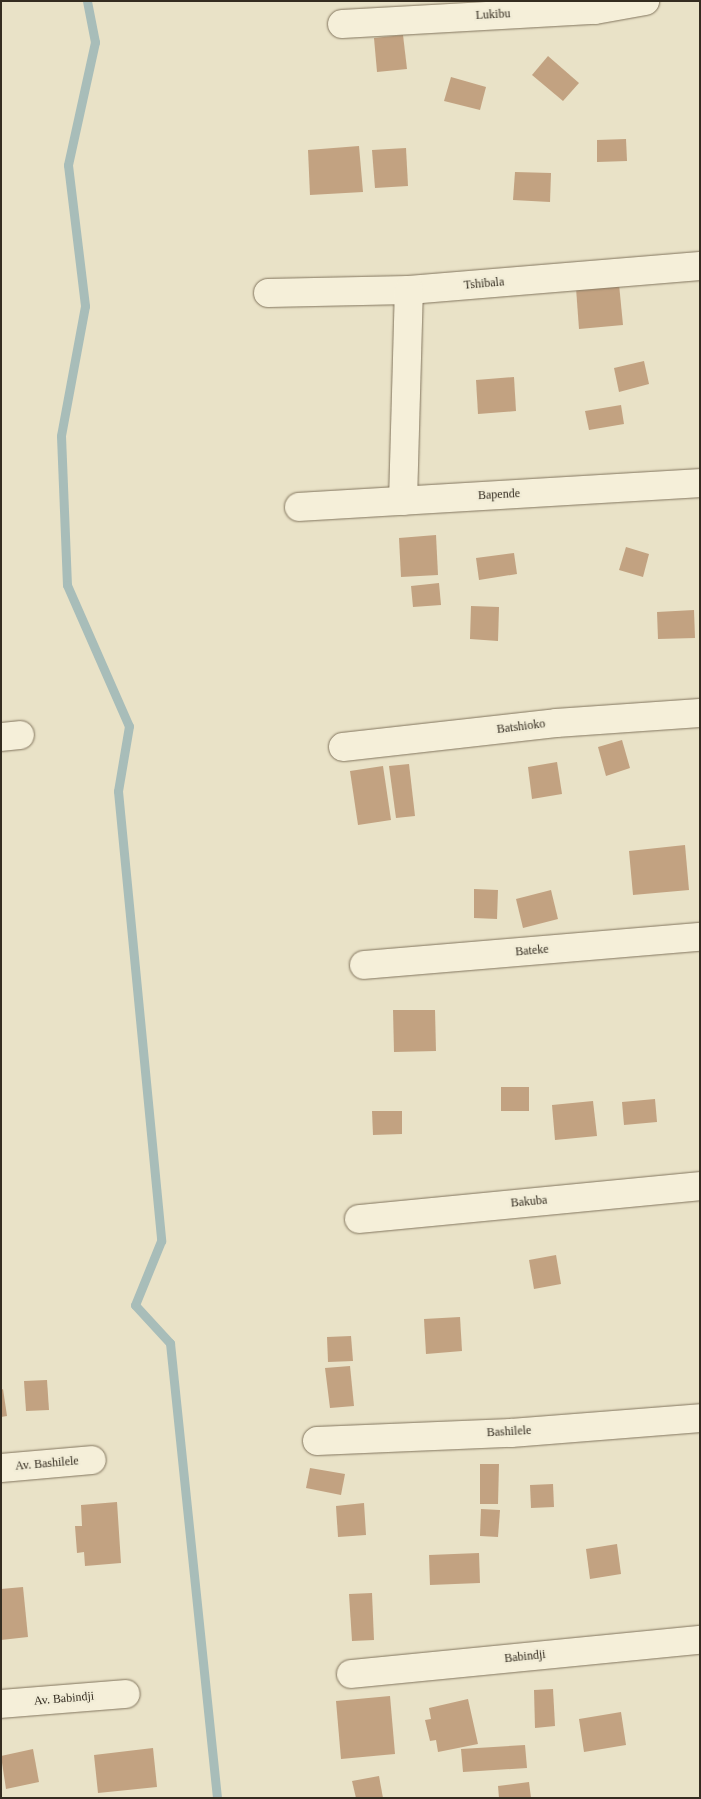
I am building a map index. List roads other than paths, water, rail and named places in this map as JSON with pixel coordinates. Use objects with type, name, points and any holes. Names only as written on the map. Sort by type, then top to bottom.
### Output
[{"type":"street","name":"Lukibu","points":[[342,24],[595,10],[645,1]]},
{"type":"street","name":"Tshibala","points":[[268,293],[410,290],[700,266]]},
{"type":"street","points":[[403,500],[410,290]]},
{"type":"street","name":"Bapende","points":[[299,507],[700,484]]},
{"type":"street","name":"Batshioko","points":[[343,747],[556,723],[700,713]]},
{"type":"street","name":"Bateke","points":[[364,965],[700,937]]},
{"type":"street","name":"Bakuba","points":[[359,1219],[700,1186]]},
{"type":"street","name":"Bashilele","points":[[317,1441],[511,1433],[700,1418]]},
{"type":"street","name":"Av. Bashilele","points":[[1,1468],[92,1460]]},
{"type":"street","name":"Babindji","points":[[351,1674],[700,1640]]},
{"type":"street","name":"Av. Babindji","points":[[1,1704],[126,1694]]},
{"type":"waterway","points":[[87,1],[95,42],[68,165],[85,306],[61,436],[67,585],[129,726],[118,791],[161,1241],[135,1305],[170,1343],[217,1798]]}]
